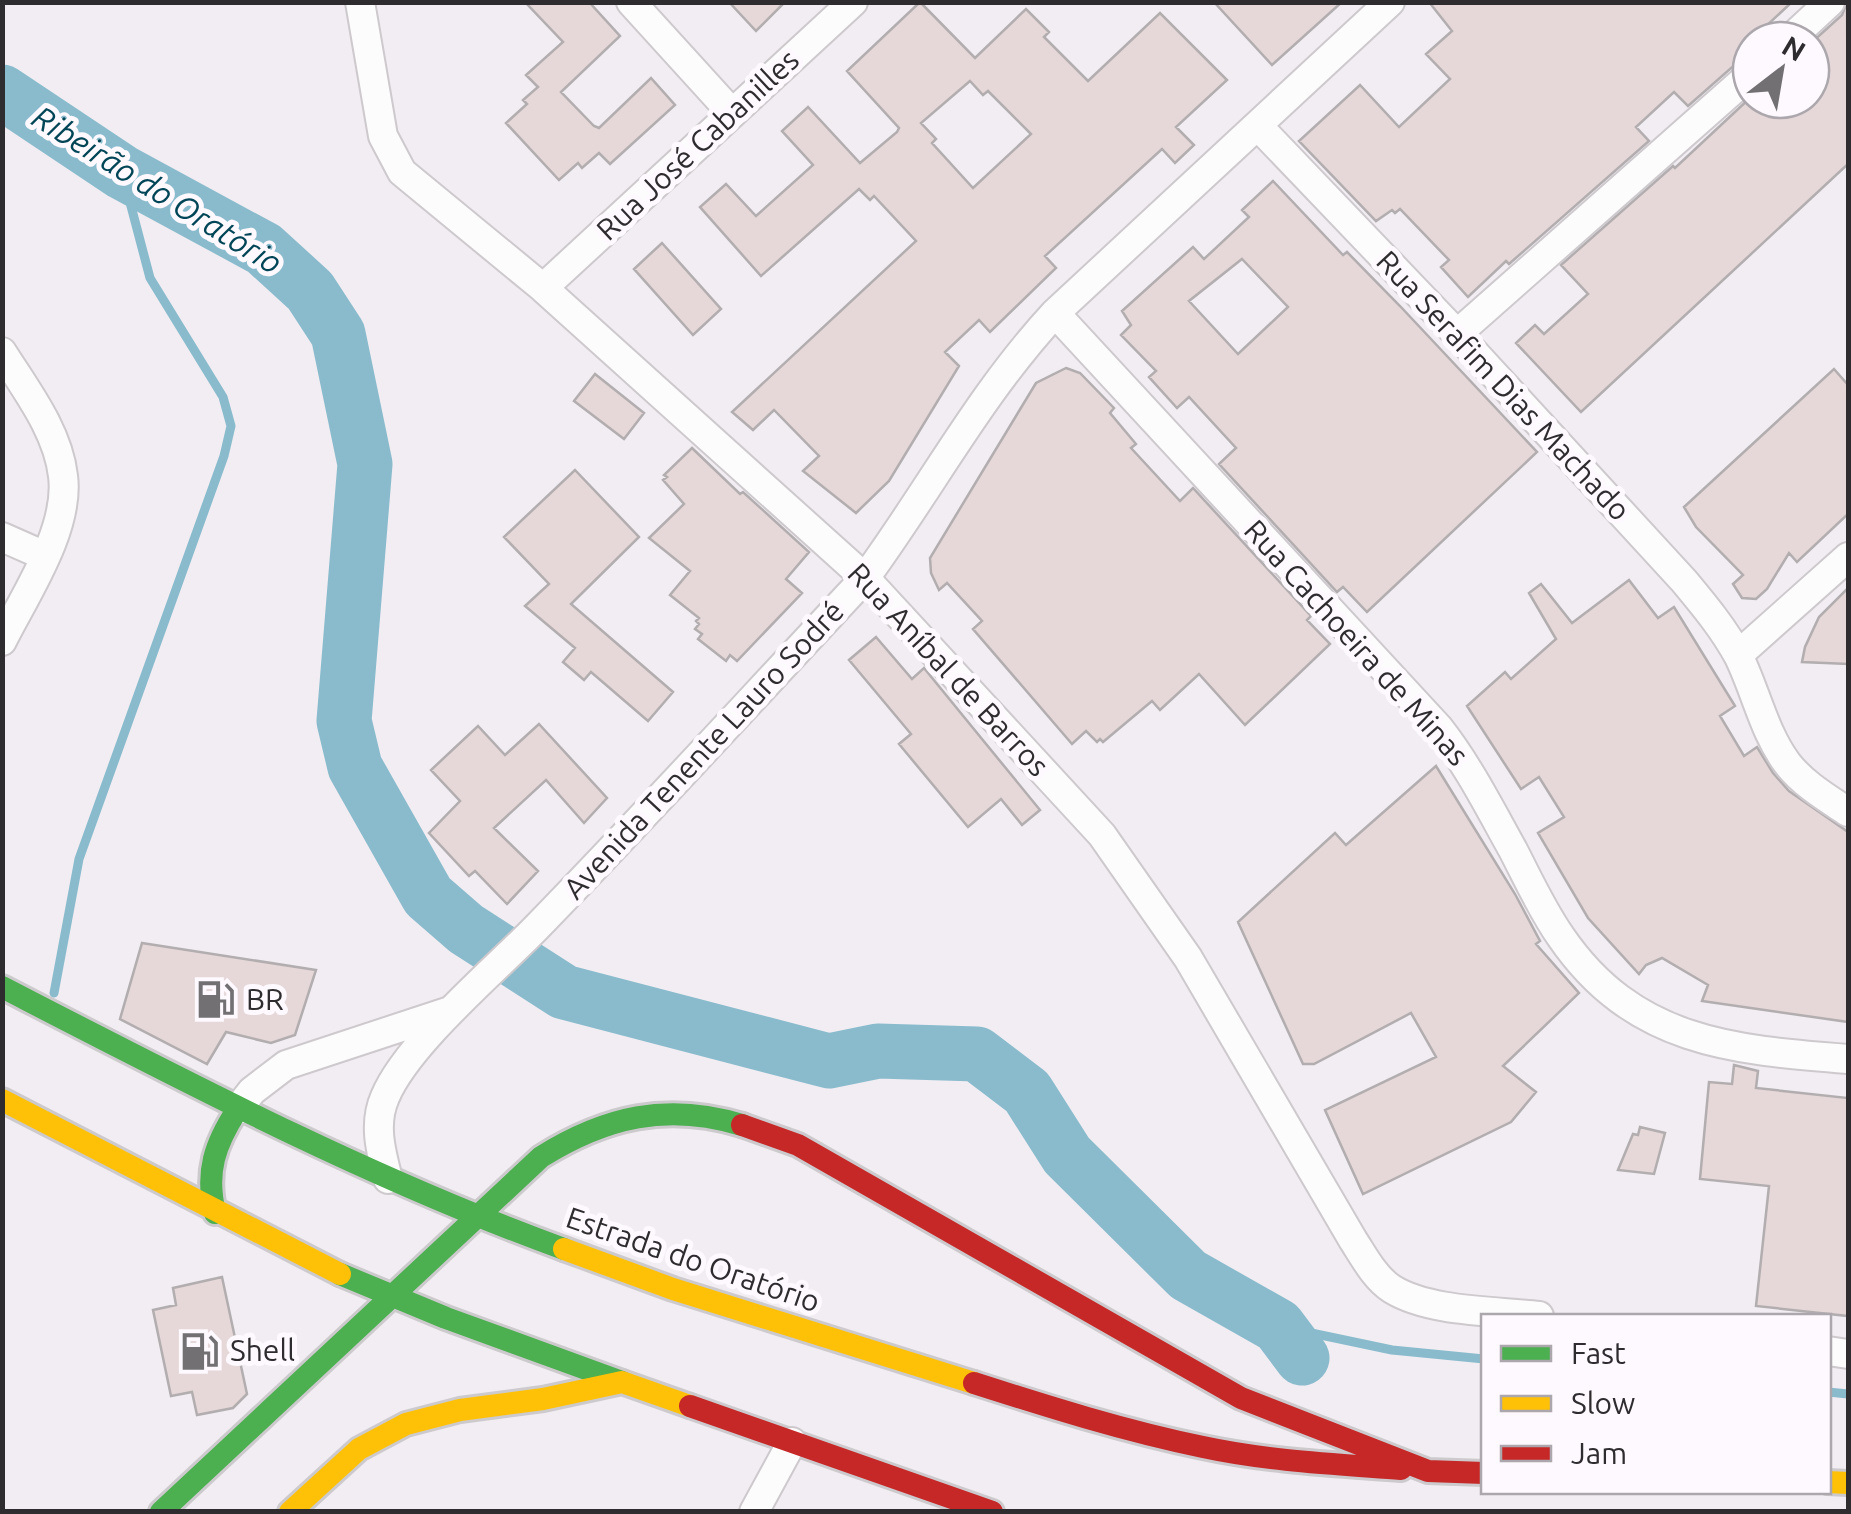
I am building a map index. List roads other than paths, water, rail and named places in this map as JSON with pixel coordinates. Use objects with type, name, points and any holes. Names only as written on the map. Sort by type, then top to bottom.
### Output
[{"type":"main road","name":"Estrada do Oratório","points":[[2,987],[236,1110],[388,1179],[476,1217],[673,1289],[1094,1421],[1206,1448],[1352,1465],[1481,1473]]},
{"type":"main road","points":[[2,1100],[304,1258],[393,1297],[992,1512]]},
{"type":"main road","points":[[216,1213],[208,1190],[208,1174],[218,1142],[236,1110]]},
{"type":"main road","points":[[161,1512],[541,1157],[585,1130],[635,1116],[668,1113],[753,1125],[798,1146],[1241,1398],[1428,1471]]},
{"type":"main road","points":[[290,1512],[359,1449],[406,1424],[460,1410],[543,1399],[622,1382]]},
{"type":"street","name":"Rua Aníbal de Barros","points":[[360,2],[383,136],[397,163],[418,188],[544,288],[865,578],[1102,835],[1188,958],[1352,1240],[1377,1276],[1390,1288],[1438,1304],[1521,1314]]},
{"type":"street","points":[[631,2],[732,112]]},
{"type":"street","name":"Rua José Cabanilles","points":[[544,288],[852,2]]},
{"type":"street","name":"Avenida Tenente Lauro Sodré","points":[[388,1179],[378,1136],[384,1098],[422,1044],[865,578],[979,404],[1055,313],[1390,2]]},
{"type":"street","points":[[1811,20],[1830,2]]},
{"type":"street","points":[[1458,334],[1731,92]]},
{"type":"street","name":"Rua Serafim Dias Machado","points":[[1258,126],[1458,334],[1684,580],[1738,655],[1770,733],[1788,765],[1812,788],[1848,812]]},
{"type":"street","name":"Rua Cachoeira de Minas","points":[[1055,313],[1465,760],[1560,935],[1605,987],[1631,1010],[1690,1035],[1776,1054],[1848,1060]]},
{"type":"street","points":[[2,352],[44,420],[64,478],[62,508],[46,556],[2,641]]},
{"type":"street","points":[[2,537],[46,556]]},
{"type":"street","points":[[1738,655],[1848,557]]},
{"type":"street","name":"Avenida Tenente Lauro Sodré","points":[[236,1110],[252,1091],[286,1065],[466,999]]},
{"type":"street","points":[[754,1512],[792,1442]]},
{"type":"waterway","name":"Ribeirão do Oratório","points":[[2,92],[122,172],[264,249],[310,291],[338,334],[365,464],[344,721],[355,767],[428,896],[466,929],[564,992],[829,1061],[878,1051],[977,1054],[1027,1092],[1067,1155],[1188,1275],[1278,1326],[1302,1358]]},
{"type":"waterway","points":[[54,993],[79,859],[224,456],[231,426],[223,397],[150,278],[122,172]]},
{"type":"waterway","points":[[1278,1326],[1392,1350],[1481,1359]]},
{"type":"waterway","points":[[1831,1392],[1848,1394]]},
{"type":"place","name":"BR","points":[[216,1000]]},
{"type":"place","name":"Shell","points":[[200,1351]]}]
